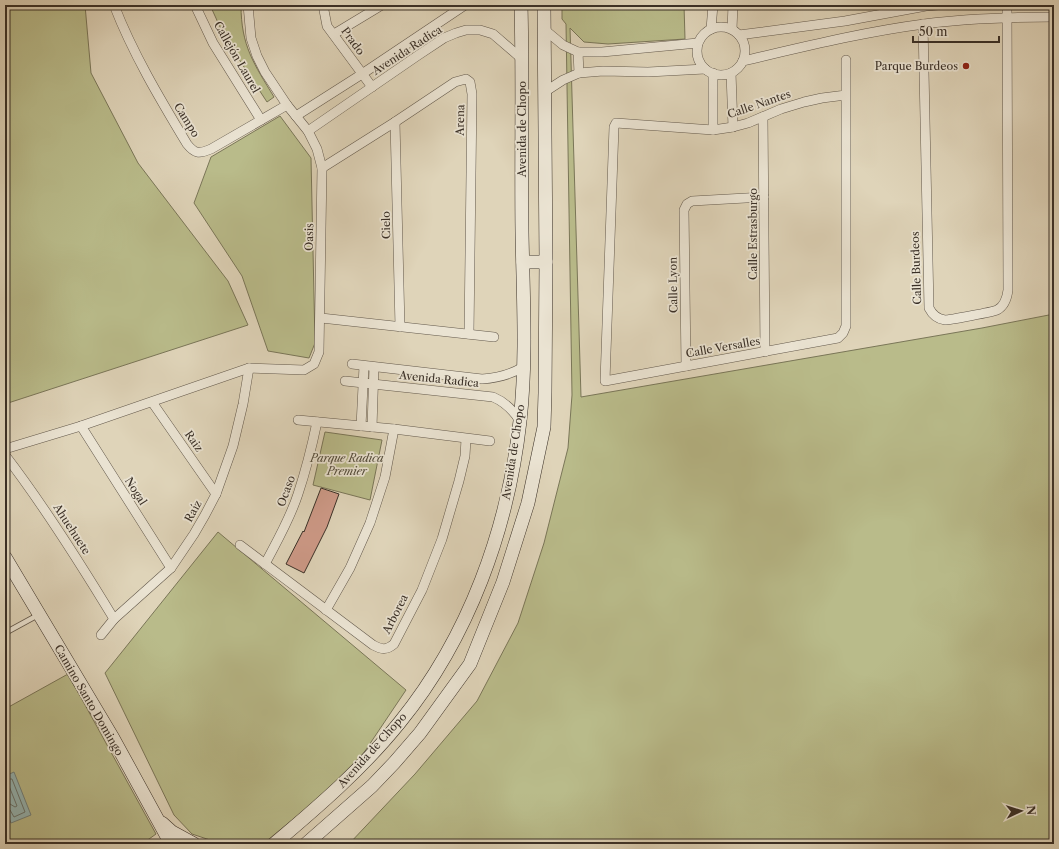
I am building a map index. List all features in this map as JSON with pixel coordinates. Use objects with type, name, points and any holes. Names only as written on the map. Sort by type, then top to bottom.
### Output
[{"type":"street","name":"Campo","points":[[114,5],[137,57],[191,150],[201,152],[211,149],[287,105]]},
{"type":"street","name":"Callejón Laurel","points":[[195,5],[213,43],[260,120]]},
{"type":"street","name":"Oasis","points":[[248,5],[251,38],[257,56],[265,72],[287,105],[308,131],[317,149],[322,168],[321,318],[319,352],[314,364],[304,370],[249,368]]},
{"type":"street","name":"Prado","points":[[323,5],[327,26],[372,87]]},
{"type":"street","points":[[334,34],[382,5]]},
{"type":"street","name":"Avenida Radica","points":[[296,116],[465,5]]},
{"type":"street","name":"Avenida de Chopo","points":[[274,844],[352,776],[400,722],[422,694],[448,651],[467,615],[489,558],[509,492],[520,421],[523,367],[521,5]]},
{"type":"street","name":"Avenida de Chopo","points":[[306,844],[372,786],[394,763],[420,733],[470,664],[503,582],[528,503],[544,426],[546,91],[544,5]]},
{"type":"street","points":[[711,29],[713,5]]},
{"type":"street","points":[[732,29],[733,5]]},
{"type":"street","points":[[739,35],[845,21],[938,5]]},
{"type":"street","name":"Calle Burdeos","points":[[923,24],[929,308],[933,315],[946,320],[996,311],[1004,305],[1007,298],[1007,5]]},
{"type":"street","points":[[743,61],[848,38],[923,24],[1007,16],[1054,18]]},
{"type":"street","points":[[845,21],[848,38]]},
{"type":"street","points":[[546,91],[563,80],[579,73],[603,71],[709,71],[722,75],[731,73],[738,68],[743,61],[745,52],[744,43],[739,35],[732,29],[721,27],[711,29],[703,35],[698,44],[697,53],[700,62],[709,71],[713,130]]},
{"type":"street","name":"Avenida Radica","points":[[308,131],[444,38],[466,30],[480,30],[493,34],[522,59]]},
{"type":"street","points":[[544,30],[563,45],[578,52],[602,52],[698,44]]},
{"type":"street","points":[[578,52],[579,73]]},
{"type":"street","points":[[846,60],[846,95]]},
{"type":"street","points":[[731,73],[733,127]]},
{"type":"street","name":"Arena","points":[[322,168],[455,82],[466,79],[470,82],[472,94],[469,334]]},
{"type":"street","name":"Calle Nantes","points":[[605,381],[612,132],[616,124],[713,130],[733,127],[804,102],[846,95]]},
{"type":"street","name":"Calle Versalles","points":[[605,381],[838,338],[843,333],[846,326],[846,95]]},
{"type":"street","name":"Calle Estrasburgo","points":[[763,117],[766,352]]},
{"type":"street","name":"Cielo","points":[[395,122],[400,327]]},
{"type":"street","name":"Calle Lyon","points":[[686,366],[684,210],[687,204],[692,201],[764,197]]},
{"type":"street","points":[[523,262],[546,262]]},
{"type":"street","points":[[321,318],[494,337]]},
{"type":"street","name":"Avenida Radica","points":[[352,364],[482,379],[505,376],[523,367]]},
{"type":"street","points":[[362,426],[364,366]]},
{"type":"street","points":[[372,427],[374,367]]},
{"type":"street","points":[[5,449],[81,426],[249,368]]},
{"type":"street","name":"Raíz","points":[[101,635],[114,619],[171,568],[194,534],[216,494],[233,446],[243,404],[249,368]]},
{"type":"street","name":"Avenida Radica","points":[[346,381],[493,397],[501,400],[509,407],[520,421]]},
{"type":"street","name":"Raiz","points":[[152,402],[216,494]]},
{"type":"street","points":[[298,420],[490,441]]},
{"type":"street","name":"Ocaso","points":[[265,564],[283,531],[298,496],[309,459],[317,422]]},
{"type":"street","name":"Nogal","points":[[81,426],[171,568]]},
{"type":"street","points":[[326,610],[350,568],[370,523],[385,477],[394,430]]},
{"type":"street","name":"Arborea","points":[[240,545],[373,645],[384,649],[388,648],[394,644],[422,590],[442,539],[465,456],[466,438]]},
{"type":"street","name":"Ahuehuete","points":[[5,455],[30,488],[73,552],[114,619]]},
{"type":"street","name":"Camino Santo Domingo","points":[[5,557],[113,738],[171,844]]},
{"type":"street","points":[[154,815],[172,832],[194,844]]},
{"type":"lane","points":[[5,633],[40,615]]},
{"type":"green space","points":[[5,5],[85,5],[91,73],[138,163],[228,281],[248,325],[5,404]]},
{"type":"green space","points":[[210,5],[241,5],[243,32],[246,43],[260,74],[274,97],[267,102],[225,38]]},
{"type":"green space","points":[[562,5],[684,5],[685,39],[608,44],[584,42],[570,28],[581,397],[982,328],[1054,314],[1054,844],[349,844],[415,774],[477,701],[518,623],[544,543],[568,448],[572,395],[566,24],[562,19]]},
{"type":"green space","points":[[280,116],[311,158],[315,343],[309,358],[268,351],[242,276],[194,203],[211,157]]},
{"type":"green space","name":"Parque Radica Premier","points":[[325,432],[382,440],[370,500],[313,485]]},
{"type":"green space","points":[[218,532],[406,690],[363,754],[319,798],[264,843],[260,844],[232,844],[213,841],[192,834],[174,815],[105,673]]},
{"type":"green space","points":[[68,674],[156,834],[142,844],[5,844],[5,709]]},
{"type":"water","points":[[14,772],[31,815],[11,823],[5,808],[5,776]]},
{"type":"building","points":[[321,488],[339,494],[327,527],[304,573],[286,564],[303,531],[304,532]]},
{"type":"place","name":"Parque Burdeos","points":[[966,66]]}]
